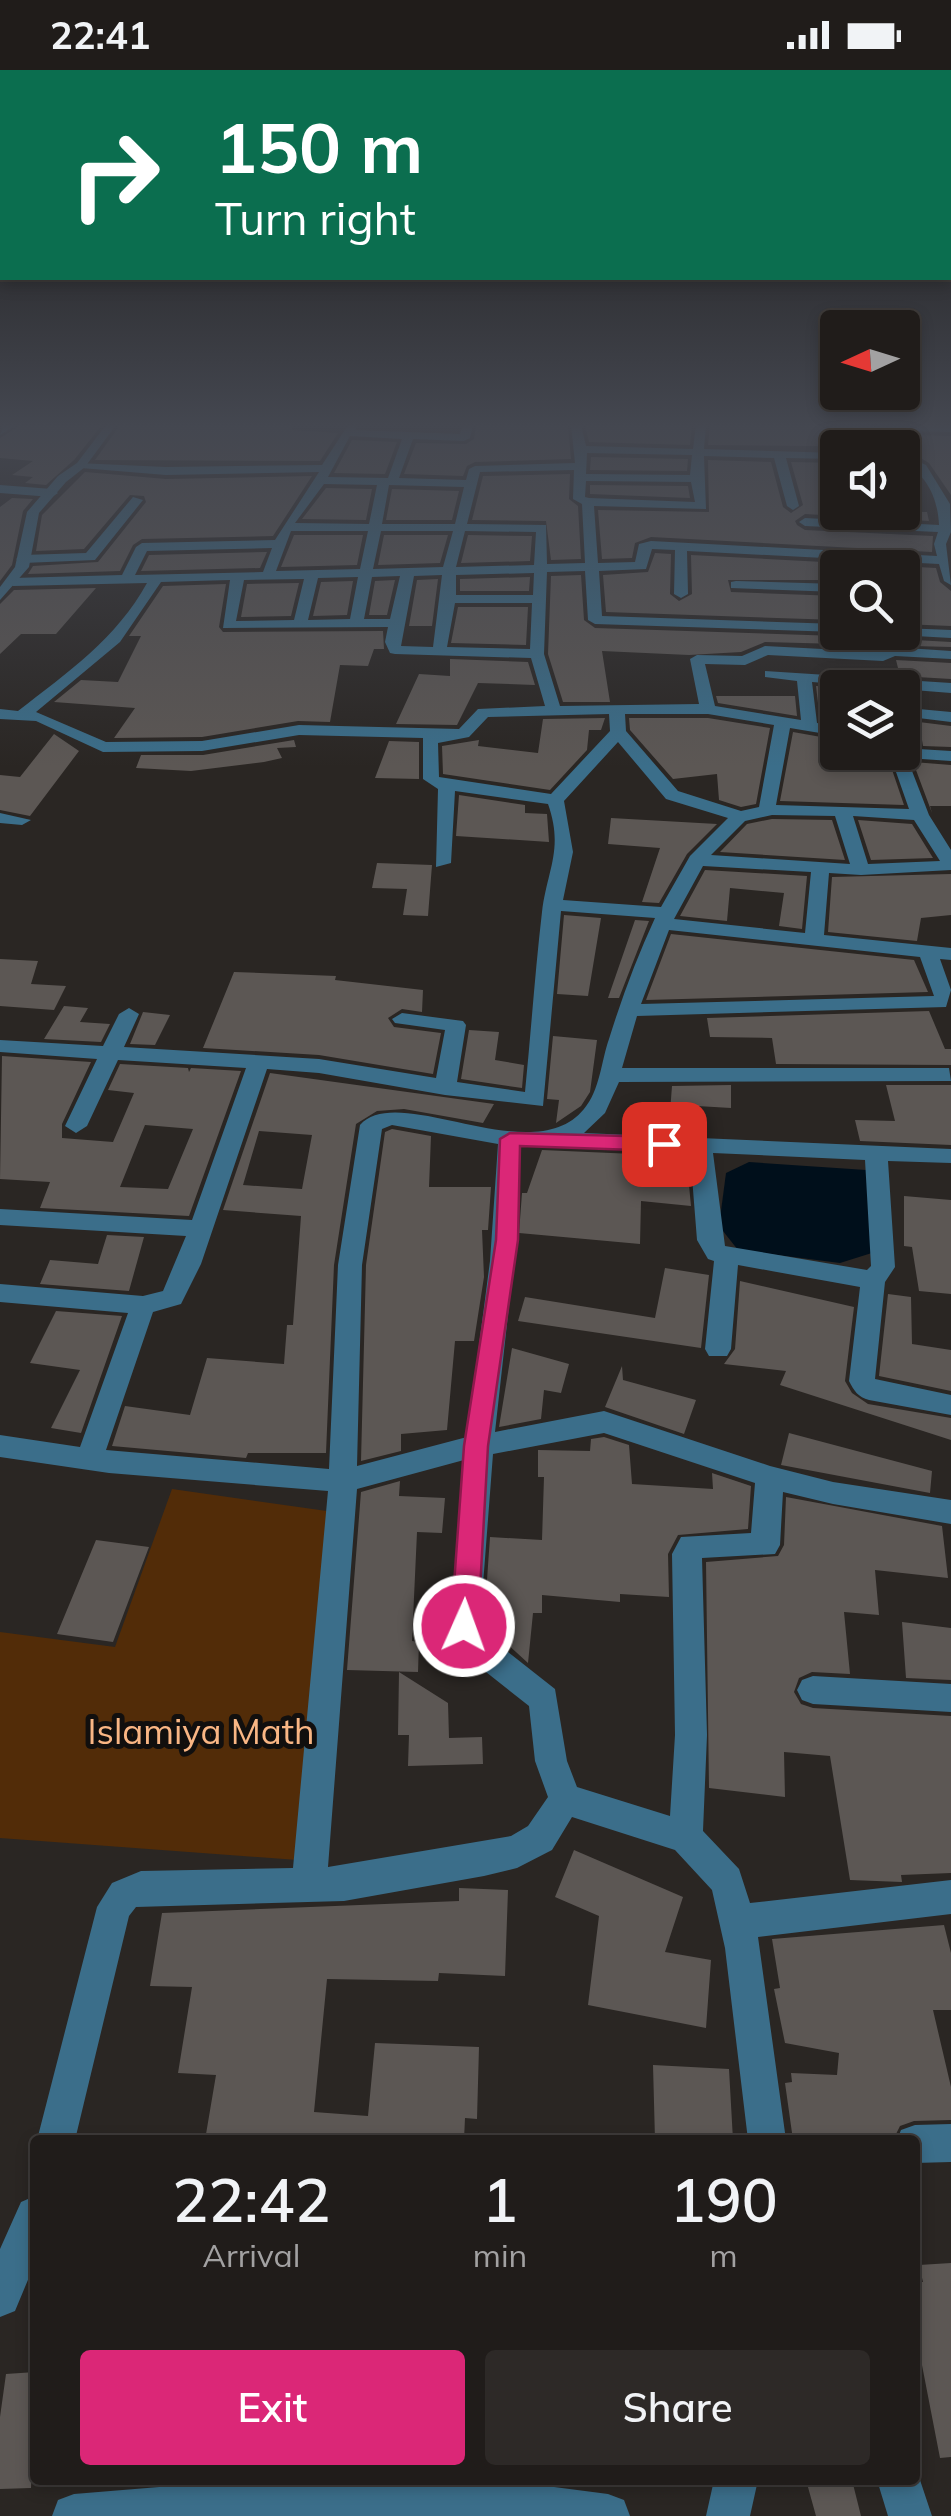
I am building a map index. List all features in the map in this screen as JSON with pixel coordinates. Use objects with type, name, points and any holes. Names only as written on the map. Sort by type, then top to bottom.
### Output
[{"type":"street","points":[[0,596],[13,582],[28,539]]},
{"type":"street","points":[[0,566],[96,553],[107,539]]},
{"type":"street","points":[[268,575],[281,539]]},
{"type":"street","points":[[356,623],[372,539]]},
{"type":"street","points":[[440,652],[456,539]]},
{"type":"street","points":[[541,539],[536,598],[537,654],[554,710]]},
{"type":"street","points":[[590,539],[595,620],[740,605],[820,591]]},
{"type":"street","points":[[127,578],[142,547],[279,544]]},
{"type":"street","points":[[945,544],[944,560],[950,578]]},
{"type":"street","points":[[13,582],[642,566],[644,546],[820,559]]},
{"type":"street","points":[[681,548],[682,594]]},
{"type":"street","points":[[739,551],[740,605]]},
{"type":"street","points":[[920,561],[944,560]]},
{"type":"street","points":[[408,572],[392,642],[395,650],[537,654]]},
{"type":"street","points":[[300,624],[312,574]]},
{"type":"street","points":[[238,576],[228,625],[397,622]]},
{"type":"street","points":[[20,716],[112,645],[142,611],[156,578]]},
{"type":"street","points":[[449,599],[536,598]]},
{"type":"street","points":[[740,605],[820,624]]},
{"type":"street","points":[[920,633],[951,634]]},
{"type":"street","points":[[708,709],[697,660],[745,661],[765,650],[883,657],[892,651],[951,655]]},
{"type":"street","points":[[894,665],[951,670]]},
{"type":"street","points":[[770,674],[951,688]]},
{"type":"street","points":[[804,676],[809,725]]},
{"type":"street","points":[[616,709],[618,732],[672,794],[740,816],[767,810],[920,815]]},
{"type":"street","points":[[555,800],[447,786],[431,779],[427,744],[430,739],[463,734],[484,712],[708,709],[820,727]]},
{"type":"street","points":[[0,714],[50,721],[103,747],[202,746],[299,730],[463,734]]},
{"type":"street","points":[[920,714],[951,717]]},
{"type":"street","points":[[767,810],[783,720]]},
{"type":"street","points":[[555,800],[618,732]]},
{"type":"street","points":[[920,754],[951,756]]},
{"type":"street","points":[[696,860],[861,870],[943,866],[950,862],[920,815],[903,770]]},
{"type":"street","points":[[442,863],[447,786]]},
{"type":"street","points":[[0,1046],[318,1066],[535,1102],[552,904],[562,880],[566,841],[555,800]]},
{"type":"street","points":[[843,813],[861,870]]},
{"type":"street","points":[[550,1139],[584,1122],[602,1100],[628,1010],[682,877],[740,816]]},
{"type":"street","points":[[0,818],[22,820]]},
{"type":"street","points":[[814,939],[820,867]]},
{"type":"street","points":[[552,904],[940,953],[931,969],[944,996],[939,1002],[628,1010]]},
{"type":"street","points":[[76,1126],[107,1052],[129,1014]]},
{"type":"street","points":[[402,1018],[456,1026],[445,1088]]},
{"type":"street","points":[[0,1293],[143,1305],[172,1298],[258,1063]]},
{"type":"street","points":[[608,1075],[949,1074]]},
{"type":"street","points":[[309,1884],[343,1481],[350,1265],[371,1126],[391,1118],[510,1139],[951,1156]]},
{"type":"street","points":[[510,1139],[507,1240],[476,1446],[464,1626],[478,1648],[544,1698],[551,1762],[565,1799]]},
{"type":"street","points":[[701,1146],[709,1240],[717,1253],[872,1280]]},
{"type":"street","points":[[876,1153],[883,1267],[872,1280],[862,1381],[868,1390],[951,1404]]},
{"type":"street","points":[[0,1217],[200,1229]]},
{"type":"street","points":[[718,1349],[727,1256]]},
{"type":"street","points":[[89,1459],[143,1305]]},
{"type":"street","points":[[0,1446],[89,1459],[343,1481],[476,1446],[604,1422],[832,1494],[951,1512]]},
{"type":"street","points":[[686,1837],[691,1735],[687,1554],[690,1546],[701,1542],[765,1544],[770,1477]]},
{"type":"street","points":[[814,1690],[951,1698]]},
{"type":"street","points":[[565,1799],[686,1837],[727,1881],[737,1922],[766,2135]]},
{"type":"street","points":[[57,2135],[114,1907],[124,1895],[142,1888],[344,1884],[516,1851],[540,1838],[565,1799]]},
{"type":"street","points":[[737,1922],[951,1897]]},
{"type":"street","points":[[920,2144],[951,2143]]},
{"type":"street","points":[[0,2296],[6,2291],[30,2229]]},
{"type":"street","points":[[728,2516],[735,2485]]},
{"type":"street","points":[[901,2485],[910,2516]]},
{"type":"street","points":[[74,2516],[220,2504],[490,2501],[608,2516]]},
{"type":"green space","name":"Islamiya Math","points":[[172,1489],[341,1513],[311,1861],[0,1838],[0,1632],[115,1647]]},
{"type":"water","points":[[749,1162],[866,1170],[875,1252],[840,1263],[738,1250],[719,1226],[726,1173]]},
{"type":"building","points":[[0,539],[17,539],[12,565],[0,581]]},
{"type":"building","points":[[38,539],[92,539],[84,549],[36,551]]},
{"type":"building","points":[[116,539],[142,539],[133,545],[120,571],[28,574],[33,566],[98,562]]},
{"type":"building","points":[[292,539],[362,539],[357,565],[281,567]]},
{"type":"building","points":[[383,539],[447,539],[440,563],[378,565]]},
{"type":"building","points":[[467,539],[532,539],[530,561],[461,563]]},
{"type":"building","points":[[548,539],[580,539],[581,559],[551,560]]},
{"type":"building","points":[[600,539],[645,539],[635,543],[632,558],[602,559]]},
{"type":"building","points":[[691,539],[933,539],[932,552]]},
{"type":"building","points":[[267,552],[260,568],[141,571],[149,555]]},
{"type":"building","points":[[655,553],[671,554],[670,594],[679,601],[692,594],[691,555],[820,562],[820,580],[728,580],[731,592],[820,595],[820,619],[606,612],[603,575],[648,572]]},
{"type":"building","points":[[920,567],[936,568],[940,582],[951,591],[951,626],[920,625]]},
{"type":"building","points":[[581,575],[584,620],[595,628],[820,635],[820,643],[765,642],[741,652],[689,655],[602,651],[610,702],[563,702],[548,654],[551,576]]},
{"type":"building","points":[[530,577],[529,591],[460,591],[460,579]]},
{"type":"building","points":[[438,579],[432,626],[409,626],[417,580]]},
{"type":"building","points":[[395,580],[387,615],[369,615],[375,581]]},
{"type":"building","points":[[353,581],[347,615],[313,616],[321,582]]},
{"type":"building","points":[[299,583],[291,616],[241,617],[247,584]]},
{"type":"building","points":[[226,584],[219,627],[223,632],[383,631],[384,649],[374,649],[368,666],[340,665],[330,722],[298,721],[202,737],[114,738],[135,708],[54,702],[81,680],[118,682],[141,636],[129,636],[163,586]]},
{"type":"building","points":[[96,588],[56,634],[21,634],[0,654],[0,604],[14,590]]},
{"type":"building","points":[[458,607],[528,607],[526,645],[451,643]]},
{"type":"building","points":[[920,640],[951,642],[951,647],[920,646]]},
{"type":"building","points":[[450,659],[528,662],[535,685],[478,683],[457,725],[396,724],[419,674],[450,676]]},
{"type":"building","points":[[896,660],[951,663],[951,679],[920,677],[920,670],[898,670]]},
{"type":"building","points":[[816,686],[820,686],[820,720]]},
{"type":"building","points":[[716,696],[795,696],[797,716],[718,703]]},
{"type":"building","points":[[605,718],[601,730],[589,730],[587,750],[550,790],[443,774],[442,746],[479,740],[478,746],[538,753],[543,719]]},
{"type":"building","points":[[629,718],[708,718],[770,728],[756,804],[741,807],[719,800],[717,774],[673,779],[630,730]]},
{"type":"building","points":[[920,722],[951,726],[951,747],[923,746]]},
{"type":"building","points":[[793,732],[820,737],[820,770],[892,770],[904,805],[780,801]]},
{"type":"building","points":[[54,734],[79,751],[30,816],[0,810],[0,775],[20,777]]},
{"type":"building","points":[[294,740],[296,747],[277,748],[282,758],[264,762],[191,771],[136,768],[141,755],[203,755]]},
{"type":"building","points":[[389,741],[419,742],[419,779],[375,778]]},
{"type":"building","points":[[920,763],[951,765],[951,806],[930,806],[932,813],[916,770],[920,770]]},
{"type":"building","points":[[459,795],[525,805],[525,813],[547,814],[549,842],[456,836]]},
{"type":"building","points":[[611,818],[717,824],[687,854],[659,903],[642,902],[660,848],[608,844]]},
{"type":"building","points":[[772,819],[832,820],[845,860],[720,852],[747,824]]},
{"type":"building","points":[[858,820],[912,824],[933,858],[871,860]]},
{"type":"building","points":[[377,863],[432,865],[428,916],[403,915],[407,889],[372,888]]},
{"type":"building","points":[[705,870],[807,876],[802,929],[779,926],[784,893],[730,888],[727,921],[680,916]]},
{"type":"building","points":[[951,874],[951,915],[921,918],[917,941],[828,932],[832,877]]},
{"type":"building","points":[[564,915],[601,918],[588,996],[557,994]]},
{"type":"building","points":[[635,920],[649,921],[619,998],[608,998]]},
{"type":"building","points":[[671,934],[914,960],[928,992],[646,1000]]},
{"type":"building","points":[[0,959],[38,961],[31,984],[66,986],[54,1010],[0,1006]]},
{"type":"building","points":[[234,972],[336,976],[335,980],[423,990],[422,1012],[402,1009],[388,1018],[394,1027],[441,1033],[433,1074],[319,1055],[203,1048]]},
{"type":"building","points":[[64,1006],[88,1008],[80,1022],[110,1024],[101,1042],[44,1039]]},
{"type":"building","points":[[929,1011],[945,1049],[951,1049],[951,1065],[776,1064],[772,1038],[710,1037],[707,1018]]},
{"type":"building","points":[[143,1012],[170,1015],[155,1045],[130,1044]]},
{"type":"building","points":[[469,1030],[499,1032],[495,1060],[524,1065],[522,1088],[461,1079]]},
{"type":"building","points":[[553,1036],[597,1040],[590,1092],[581,1106],[556,1123],[559,1100],[547,1099]]},
{"type":"building","points":[[2,1056],[91,1062],[62,1124],[62,1138],[113,1142],[134,1093],[108,1090],[120,1064],[188,1068],[189,1072],[191,1068],[241,1071],[189,1216],[40,1208],[50,1182],[0,1179]],"holes":[[[145,1125],[193,1129],[168,1189],[120,1187]]]},
{"type":"building","points":[[270,1073],[494,1104],[483,1123],[404,1109],[377,1111],[356,1124],[334,1265],[326,1453],[248,1453],[246,1458],[112,1446],[125,1406],[190,1415],[207,1358],[284,1364],[287,1325],[293,1325],[301,1216],[223,1210]],"holes":[[[259,1131],[312,1135],[302,1189],[243,1185]]]},
{"type":"building","points":[[731,1085],[731,1108],[697,1106],[697,1114],[670,1112],[672,1086]]},
{"type":"building","points":[[886,1085],[951,1085],[951,1145],[860,1141],[855,1120],[895,1121]]},
{"type":"building","points":[[392,1129],[431,1136],[429,1187],[491,1187],[488,1230],[482,1230],[484,1277],[474,1341],[455,1341],[447,1430],[401,1434],[401,1451],[361,1461],[366,1265],[385,1132]]},
{"type":"building","points":[[542,1150],[634,1154],[654,1162],[687,1165],[691,1206],[641,1201],[640,1244],[519,1233],[522,1193],[527,1193]]},
{"type":"building","points":[[904,1196],[951,1200],[951,1294],[919,1291],[912,1247],[904,1246]]},
{"type":"building","points":[[107,1235],[144,1237],[129,1291],[40,1284],[50,1260],[98,1264]]},
{"type":"building","points":[[665,1268],[709,1275],[701,1348],[518,1321],[525,1297],[655,1318]]},
{"type":"building","points":[[740,1281],[854,1307],[845,1381],[852,1393],[868,1404],[951,1418],[951,1440],[780,1385],[786,1371],[724,1364],[735,1349]]},
{"type":"building","points":[[888,1294],[911,1297],[912,1344],[951,1350],[951,1391],[879,1376]]},
{"type":"building","points":[[56,1311],[122,1316],[81,1433],[51,1428],[80,1370],[30,1363]]},
{"type":"building","points":[[512,1348],[569,1364],[561,1393],[544,1390],[541,1419],[499,1427]]},
{"type":"building","points":[[622,1366],[623,1380],[696,1400],[684,1434],[605,1407]]},
{"type":"building","points":[[789,1433],[932,1471],[930,1493],[781,1465]]},
{"type":"building","points":[[604,1437],[629,1445],[632,1484],[713,1489],[712,1473],[751,1486],[748,1529],[678,1535],[668,1554],[669,1597],[620,1594],[620,1602],[542,1595],[542,1613],[533,1613],[528,1663],[484,1623],[490,1537],[542,1540],[544,1477],[538,1477],[538,1450],[590,1451],[591,1439]]},
{"type":"building","points":[[400,1481],[399,1496],[445,1498],[442,1533],[417,1532],[412,1641],[419,1642],[418,1672],[347,1670],[361,1492]]},
{"type":"building","points":[[786,1497],[942,1526],[948,1578],[875,1570],[879,1615],[844,1612],[850,1674],[812,1672],[799,1678],[794,1692],[801,1704],[813,1708],[951,1716],[951,1873],[901,1875],[902,1882],[850,1880],[830,1756],[784,1752],[785,1797],[709,1788],[706,1562],[778,1556],[784,1545]]},
{"type":"building","points":[[96,1540],[149,1547],[113,1642],[57,1634]]},
{"type":"building","points":[[902,1622],[951,1628],[951,1680],[906,1678]]},
{"type":"building","points":[[399,1672],[448,1703],[449,1738],[482,1737],[483,1764],[408,1766],[409,1735],[398,1735]]},
{"type":"building","points":[[574,1850],[683,1897],[665,1952],[711,1960],[706,2028],[588,2005],[599,1916],[555,1897]]},
{"type":"building","points":[[459,1888],[508,1890],[505,1976],[439,1973],[438,1981],[327,1979],[314,2112],[368,2116],[375,2043],[479,2047],[477,2119],[465,2118],[464,2135],[206,2135],[216,2075],[178,2073],[192,1987],[150,1986],[162,1913],[459,1901]]},
{"type":"building","points":[[944,1925],[951,1953],[951,2010],[933,2010],[951,2087],[951,2120],[914,2121],[900,2126],[896,2135],[792,2135],[785,2083],[792,2082],[791,2073],[837,2075],[839,2053],[785,2043],[774,1989],[780,1988],[772,1939]]},
{"type":"building","points":[[653,2065],[729,2069],[733,2135],[655,2135]]},
{"type":"building","points":[[951,2263],[951,2457],[940,2458],[920,2355],[920,2265]]},
{"type":"building","points":[[30,2372],[31,2488],[0,2489],[0,2417],[6,2374]]},
{"type":"building","points":[[807,2485],[853,2485],[861,2516],[816,2516]]},
{"type":"route","points":[[464,1626],[476,1446],[507,1240],[510,1139],[664,1144]]}]
